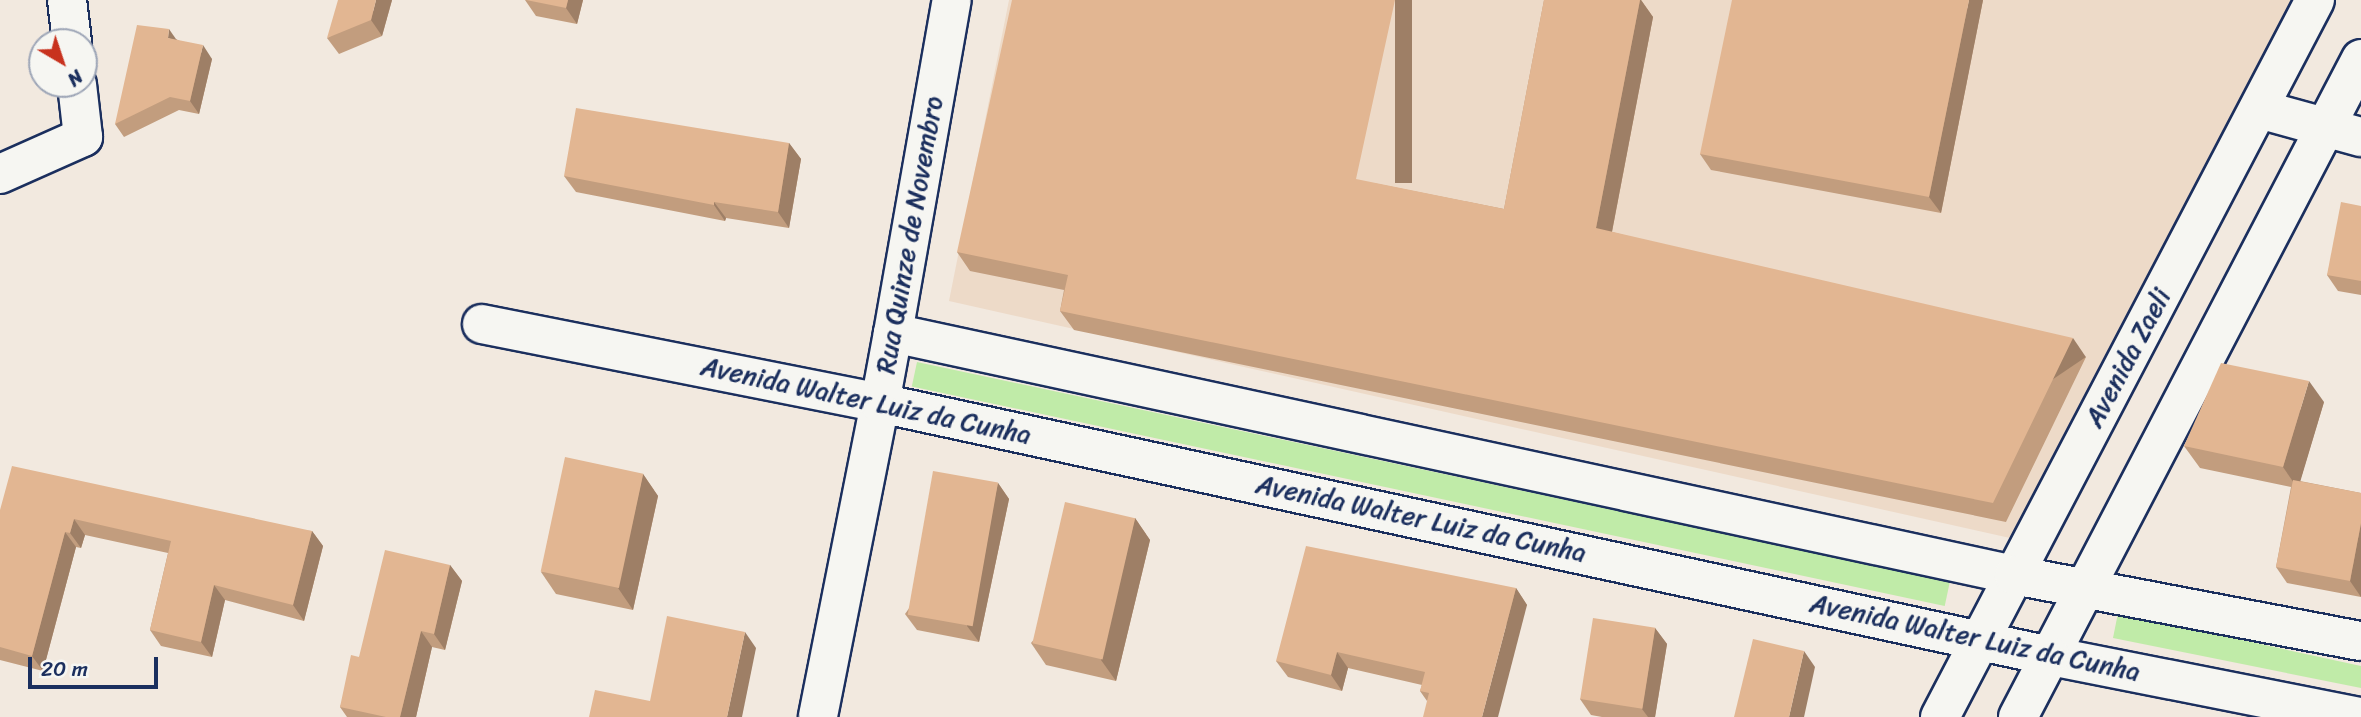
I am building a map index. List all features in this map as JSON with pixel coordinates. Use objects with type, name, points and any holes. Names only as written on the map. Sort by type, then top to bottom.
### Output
[{"type":"street","points":[[67,0],[70,28]]},
{"type":"street","name":"Rua Quinze de Novembro","points":[[818,717],[894,333],[953,0]]},
{"type":"street","name":"Avenida Zaeli","points":[[1940,717],[2315,0]]},
{"type":"street","points":[[2018,717],[2086,589],[2343,133],[2361,59]]},
{"type":"street","points":[[0,174],[83,137],[79,98]]},
{"type":"street","points":[[2259,109],[2343,133]]},
{"type":"street","name":"Avenida Walter Luiz da Cunha","points":[[482,324],[880,403],[1982,639],[2050,656],[2359,717]]},
{"type":"street","points":[[894,333],[2014,575],[2361,641]]},
{"type":"shaded area","points":[[1009,0],[2293,0],[2019,540],[949,301]]},
{"type":"green space","points":[[917,362],[1950,582],[1945,606],[912,386]]},
{"type":"green space","points":[[2118,613],[2361,666],[2361,688],[2113,638]]},
{"type":"building","points":[[338,0],[376,0],[371,20],[327,38]]},
{"type":"building","points":[[526,0],[568,0],[566,8]]},
{"type":"building","points":[[1012,0],[1395,0],[1356,179],[1504,209],[1544,0],[1640,0],[1596,228],[2073,338],[1993,503],[1060,311],[1068,275],[957,252]]},
{"type":"building","points":[[1732,0],[1969,0],[1929,197],[1700,154]]},
{"type":"building","points":[[137,25],[169,29],[168,38],[203,45],[190,101],[170,97],[115,124]]},
{"type":"building","points":[[576,108],[789,143],[778,212],[714,202],[714,205],[564,176]]},
{"type":"building","points":[[2341,202],[2361,206],[2361,281],[2327,275]]},
{"type":"building","points":[[2221,363],[2309,381],[2283,467],[2184,446]]},
{"type":"building","points":[[565,457],[643,474],[619,588],[541,571]]},
{"type":"building","points":[[12,466],[312,531],[293,605],[214,585],[201,642],[150,630],[171,541],[74,519],[70,533],[65,532],[32,656],[0,647],[0,510]]},
{"type":"building","points":[[933,471],[998,482],[973,626],[908,615]]},
{"type":"building","points":[[2293,480],[2361,493],[2361,523],[2350,581],[2276,567]]},
{"type":"building","points":[[1065,502],[1135,518],[1103,659],[1032,643]]},
{"type":"building","points":[[1306,546],[1516,588],[1482,717],[1423,717],[1429,693],[1420,691],[1425,672],[1337,652],[1331,675],[1276,661]]},
{"type":"building","points":[[385,550],[450,565],[434,634],[421,631],[400,717],[386,717],[340,707],[351,655],[359,657]]},
{"type":"building","points":[[667,616],[745,632],[727,717],[589,717],[595,690],[650,701]]},
{"type":"building","points":[[1593,618],[1655,628],[1642,709],[1580,699]]},
{"type":"building","points":[[1753,639],[1804,651],[1789,717],[1734,717]]}]
